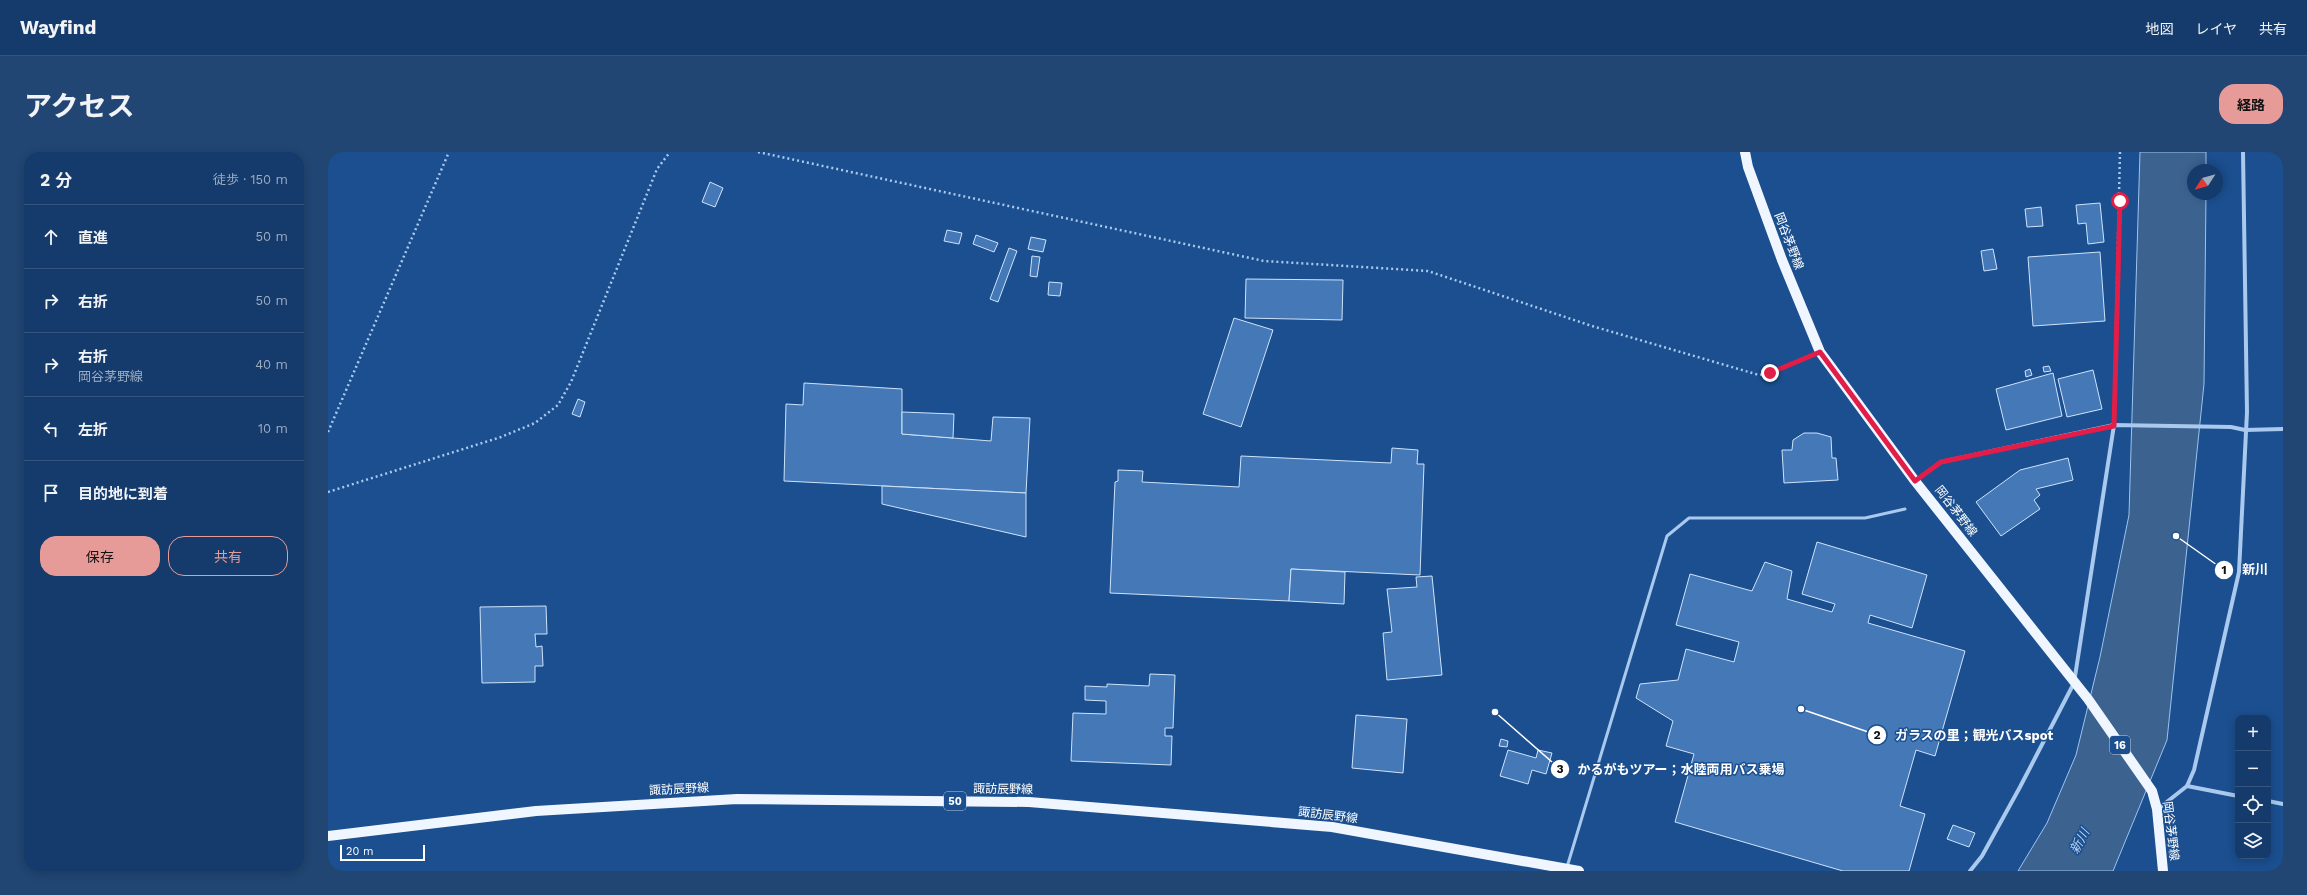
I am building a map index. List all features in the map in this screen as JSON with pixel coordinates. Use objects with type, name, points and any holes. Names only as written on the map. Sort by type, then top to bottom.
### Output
[{"type":"main road","name":"岡谷茅野線","points":[[1745,152],[1748,167],[1782,260],[1820,352],[1915,481],[2088,699],[2152,791],[2158,809],[2163,871]]},
{"type":"main road","name":"諏訪辰野線","points":[[328,836],[536,811],[737,799],[1029,802],[1332,827],[1579,871]]},
{"type":"street","points":[[2158,809],[2187,786],[2194,770],[2239,572],[2247,412],[2243,152]]},
{"type":"street","points":[[1970,871],[1982,856],[2074,683],[2114,426]]},
{"type":"street","points":[[1915,481],[1941,462],[2114,426],[2231,427],[2245,430],[2283,429]]},
{"type":"street","points":[[2187,786],[2235,795]]},
{"type":"street","points":[[2271,802],[2283,804]]},
{"type":"lane","points":[[1567,868],[1667,536],[1689,518],[1865,518],[1905,509]]},
{"type":"path","points":[[328,432],[448,152]]},
{"type":"path","points":[[328,492],[501,437],[535,422],[558,405],[571,382],[657,169],[670,152]]},
{"type":"path","points":[[758,152],[1264,261],[1428,271],[1592,326],[1759,375],[1793,364],[1820,352]]},
{"type":"path","points":[[2114,426],[2120,152]]},
{"type":"water","points":[[2140,152],[2206,152],[2206,164],[2187,164],[2187,200],[2206,200],[2204,384],[2167,740],[2113,871],[2018,871],[2047,823],[2076,755],[2100,657],[2129,515]]},
{"type":"building","points":[[710,182],[723,188],[715,207],[702,202]]},
{"type":"building","points":[[2100,203],[2104,242],[2088,244],[2086,223],[2078,224],[2076,205]]},
{"type":"building","points":[[2041,207],[2043,226],[2027,227],[2025,209]]},
{"type":"building","points":[[947,230],[962,233],[959,244],[944,241]]},
{"type":"building","points":[[976,235],[998,243],[994,252],[973,244]]},
{"type":"building","points":[[1031,237],[1046,240],[1043,252],[1028,249]]},
{"type":"building","points":[[1009,248],[1017,251],[998,302],[990,299]]},
{"type":"building","points":[[1993,249],[1997,269],[1984,271],[1981,251]]},
{"type":"building","points":[[2100,252],[2105,321],[2033,326],[2028,257]]},
{"type":"building","points":[[1032,256],[1040,257],[1037,277],[1030,276]]},
{"type":"building","points":[[1246,279],[1343,280],[1342,320],[1245,318]]},
{"type":"building","points":[[1049,282],[1062,283],[1060,296],[1048,295]]},
{"type":"building","points":[[1234,318],[1273,330],[1241,427],[1203,414]]},
{"type":"building","points":[[2049,366],[2051,371],[2044,372],[2043,367]]},
{"type":"building","points":[[2030,369],[2032,375],[2026,377],[2025,371]]},
{"type":"building","points":[[2093,370],[2102,409],[2067,417],[2058,379]]},
{"type":"building","points":[[2053,373],[2062,416],[2006,430],[1996,389]]},
{"type":"building","points":[[804,383],[902,389],[902,434],[991,441],[993,417],[1030,418],[1026,493],[784,481],[786,404],[803,405]]},
{"type":"building","points":[[578,399],[585,402],[580,417],[572,414]]},
{"type":"building","points":[[902,412],[954,414],[953,438],[902,434]]},
{"type":"building","points":[[1804,433],[1817,433],[1831,437],[1832,458],[1836,458],[1838,480],[1784,483],[1782,450],[1792,450],[1793,440]]},
{"type":"building","points":[[1392,448],[1418,450],[1417,464],[1424,464],[1420,575],[1291,569],[1289,601],[1110,593],[1115,482],[1118,481],[1118,470],[1143,471],[1142,482],[1239,487],[1241,456],[1391,463]]},
{"type":"building","points":[[2068,458],[2073,480],[2036,489],[2040,495],[2034,500],[2040,509],[2001,536],[1976,502],[2020,470]]},
{"type":"building","points":[[882,486],[1026,493],[1026,537],[882,504]]},
{"type":"building","points":[[1817,542],[1927,575],[1912,628],[1870,615],[1868,623],[1965,651],[1935,756],[1916,750],[1900,806],[1925,814],[1909,871],[1843,871],[1675,822],[1694,754],[1666,746],[1673,721],[1636,698],[1640,684],[1678,680],[1686,649],[1734,662],[1739,642],[1676,625],[1690,574],[1752,591],[1765,562],[1792,571],[1787,599],[1832,612],[1835,604],[1802,594]]},
{"type":"building","points":[[1291,569],[1345,572],[1344,604],[1289,601]]},
{"type":"building","points":[[1432,576],[1442,675],[1387,680],[1383,633],[1392,632],[1387,589],[1417,587],[1416,577]]},
{"type":"building","points":[[546,606],[547,634],[535,634],[536,647],[542,646],[543,666],[535,666],[535,682],[482,683],[480,607]]},
{"type":"building","points":[[1150,674],[1175,675],[1173,728],[1165,728],[1165,736],[1172,736],[1171,765],[1071,761],[1073,713],[1106,714],[1106,701],[1085,700],[1085,686],[1107,687],[1107,684],[1149,686]]},
{"type":"building","points":[[1356,715],[1407,719],[1403,773],[1352,768]]},
{"type":"building","points":[[1501,739],[1508,741],[1507,747],[1499,746]]},
{"type":"building","points":[[1508,750],[1536,758],[1538,750],[1552,753],[1546,774],[1532,770],[1528,784],[1500,776]]},
{"type":"building","points":[[1953,825],[1975,833],[1969,847],[1947,839]]},
{"type":"place","name":"新川","points":[[2176,536]]},
{"type":"place","name":"ガラスの里；観光バスspot","points":[[1801,709]]},
{"type":"place","name":"かるがもツアー；水陸両用バス乗場","points":[[1495,712]]},
{"type":"route","points":[[1770,373],[1820,352],[1915,481],[1941,462],[2068,434],[2114,426],[2120,201]]}]
